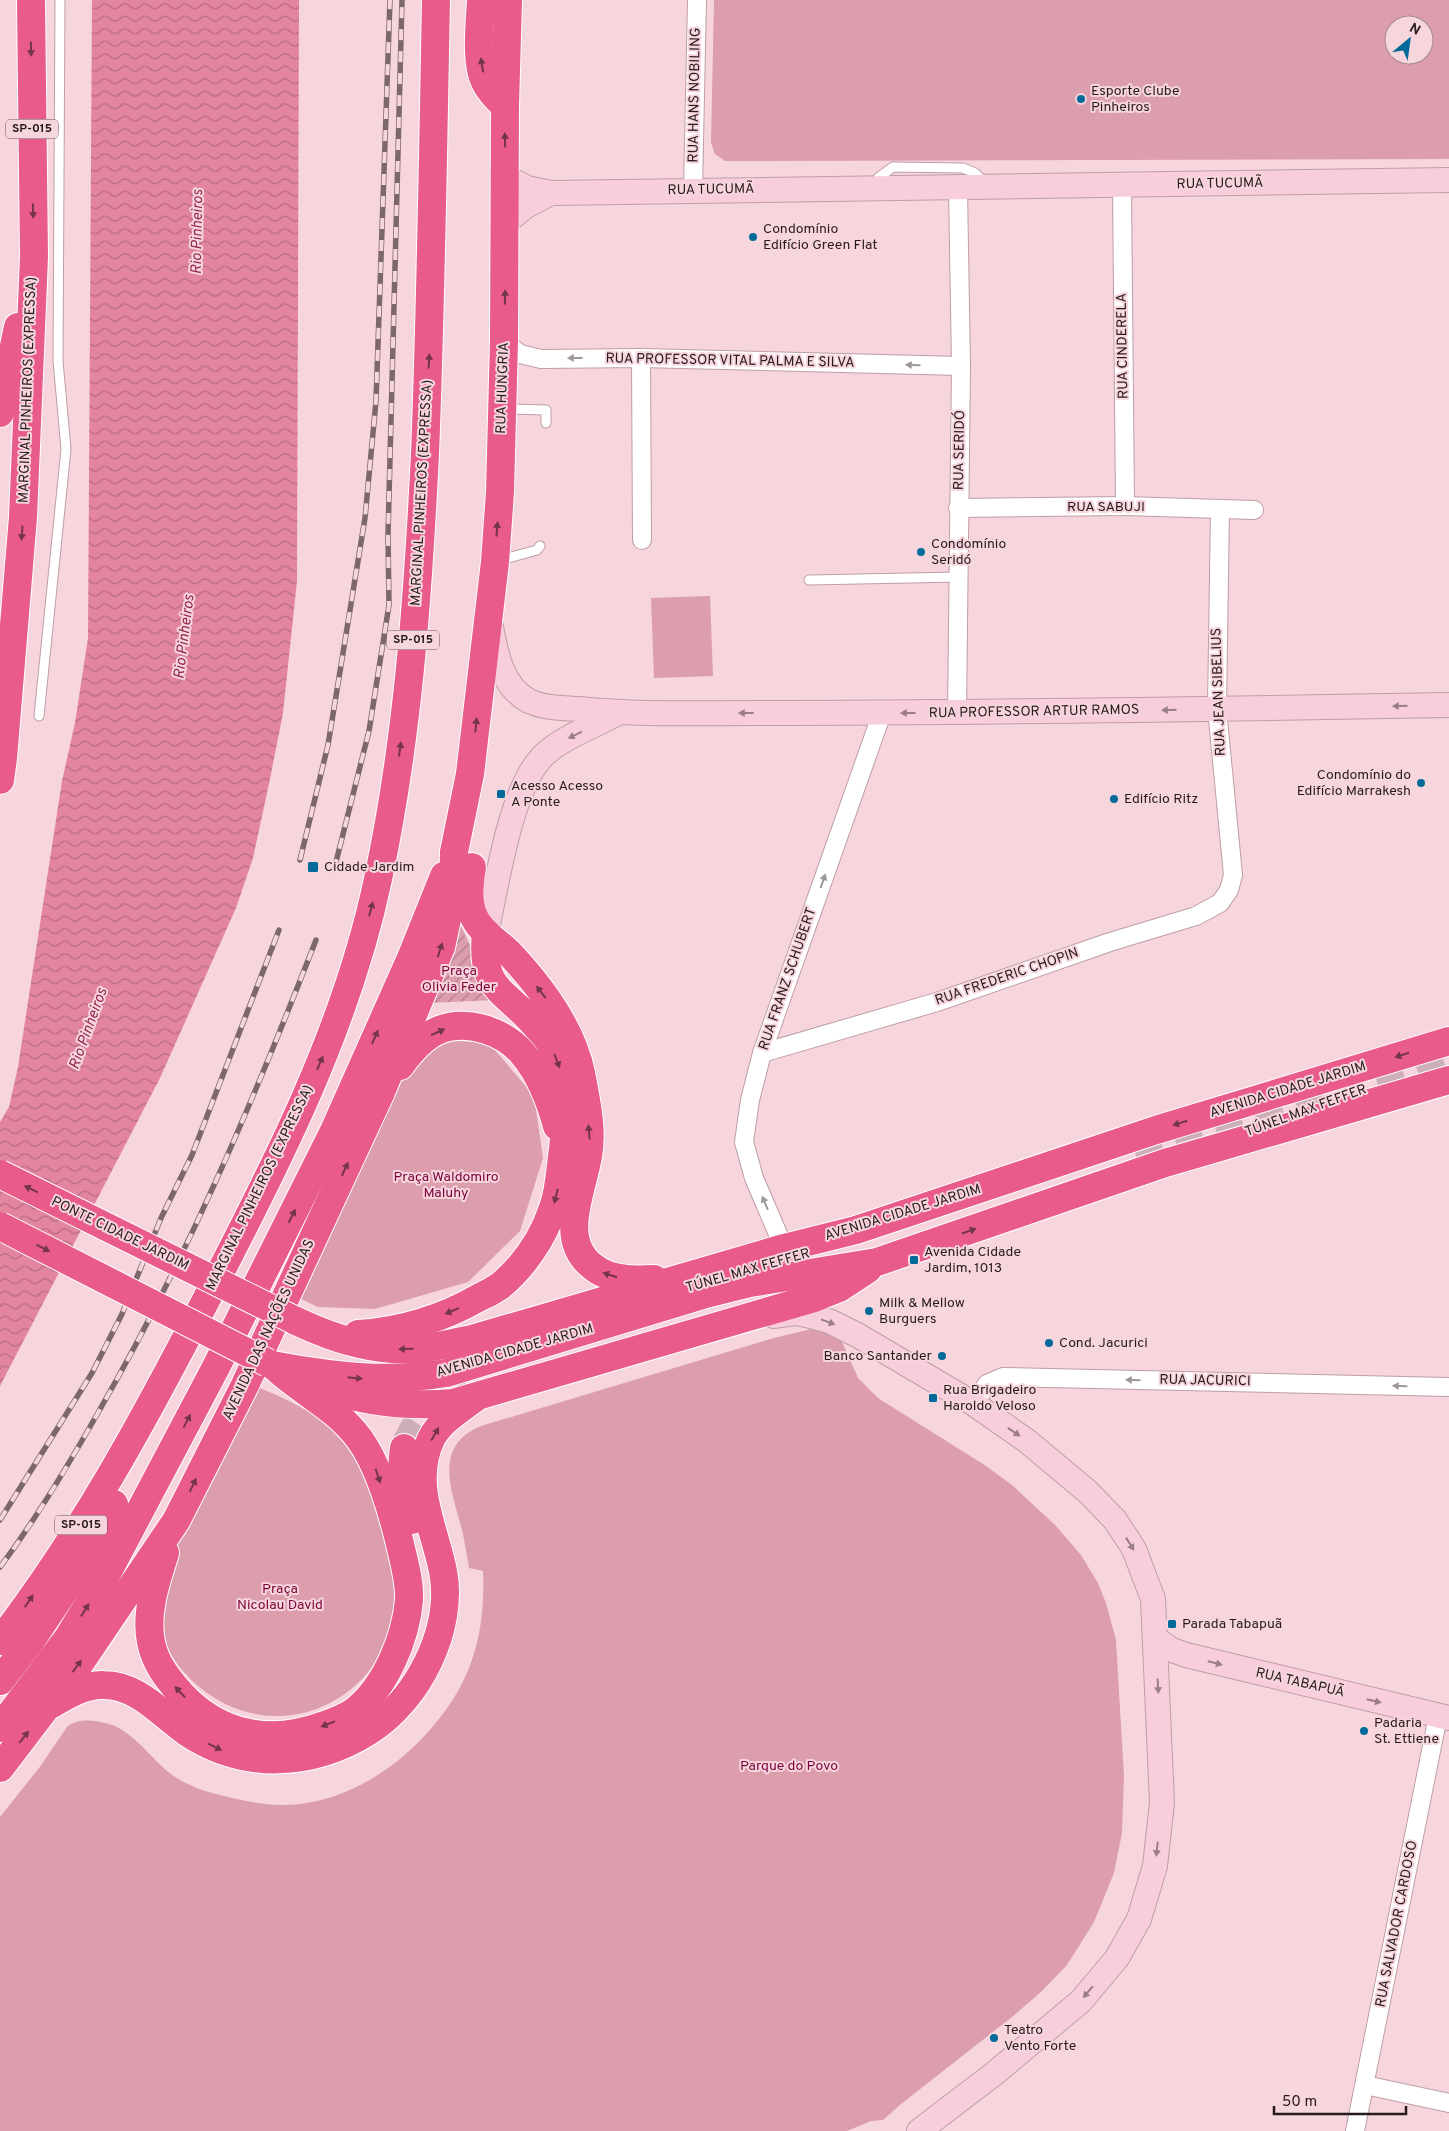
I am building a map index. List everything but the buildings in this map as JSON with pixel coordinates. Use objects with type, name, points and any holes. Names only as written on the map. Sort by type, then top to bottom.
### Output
[{"type":"highway","name":"MARGINAL PINHEIROS (EXPRESSA)","points":[[0,780],[6,731],[23,517],[34,257],[30,0]]},
{"type":"highway","name":"MARGINAL PINHEIROS (EXPRESSA)","points":[[0,1641],[89,1514],[151,1403],[232,1250],[283,1148],[324,1053],[357,960],[378,881],[392,808],[410,680],[420,552],[430,329],[436,0]]},
{"type":"highway","points":[[481,0],[480,58],[484,80],[492,93],[505,106]]},
{"type":"highway","name":"RUA HUNGRIA","points":[[470,774],[495,562],[500,492],[504,340],[505,106],[508,0]]},
{"type":"highway","points":[[0,413],[34,257]]},
{"type":"highway","points":[[470,774],[474,841],[470,896],[472,912],[479,926],[509,953],[546,998],[567,1033],[581,1071],[590,1141],[575,1214],[574,1236],[582,1258],[597,1270],[611,1276],[626,1279],[675,1280]]},
{"type":"highway","name":"AVENIDA DAS NAÇÕES UNIDAS","points":[[0,1768],[49,1706],[124,1600],[176,1521],[245,1385],[381,1092],[442,947],[453,892],[454,852],[470,774]]},
{"type":"highway","name":"AVENIDA DAS NAÇÕES UNIDAS","points":[[0,1728],[68,1638],[104,1579],[232,1335],[334,1131],[411,958],[454,852]]},
{"type":"highway","points":[[327,1336],[383,1332],[425,1322],[466,1306],[499,1287],[521,1265],[538,1241],[553,1208],[560,1182],[566,1125],[566,1102],[562,1073],[550,1043],[529,1017],[495,985],[488,974],[485,959],[486,933]]},
{"type":"highway","points":[[381,1092],[407,1056],[422,1041],[439,1030],[458,1026],[492,1032],[510,1041],[523,1054],[540,1078],[553,1110],[563,1148]]},
{"type":"highway","name":"AVENIDA CIDADE JARDIM","points":[[294,1320],[327,1336],[356,1344],[388,1349],[425,1348],[472,1339],[784,1248],[856,1230],[1156,1130],[1449,1041]]},
{"type":"highway","name":"TÚNEL MAX FEFFER","points":[[1165,1164],[1359,1092],[1449,1063]]},
{"type":"highway","name":"AVENIDA CIDADE JARDIM","points":[[270,1364],[319,1374],[361,1378],[416,1378],[446,1373],[702,1295],[750,1283],[877,1262],[1165,1164],[1449,1080]]},
{"type":"highway","name":"TÚNEL MAX FEFFER","points":[[472,1339],[508,1338],[916,1224],[1136,1156]]},
{"type":"highway","name":"PONTE CIDADE JARDIM","points":[[0,1174],[294,1320]]},
{"type":"highway","points":[[0,1226],[270,1364],[327,1406],[355,1433],[374,1463],[394,1524],[407,1573],[409,1598],[401,1642],[374,1690],[356,1710],[334,1722],[308,1731],[278,1737],[249,1734],[221,1724],[192,1706],[167,1678],[156,1660],[151,1641],[150,1613],[154,1592],[176,1521]]},
{"type":"highway","points":[[49,1706],[82,1689],[103,1685],[117,1686],[140,1697],[188,1733],[219,1750],[248,1758],[278,1761],[336,1748],[369,1731],[388,1716],[406,1696],[433,1649],[441,1624],[444,1597],[443,1573],[424,1501],[423,1469],[431,1440],[437,1428],[470,1391],[648,1328],[814,1284],[877,1262]]},
{"type":"highway","name":"AVENIDA CIDADE JARDIM","points":[[270,1364],[343,1395],[371,1401],[430,1405],[453,1403],[470,1391],[746,1318],[831,1291],[859,1276],[877,1262]]},
{"type":"highway","points":[[0,1681],[30,1642],[78,1570],[142,1452],[151,1403]]},
{"type":"highway","points":[[336,1748],[386,1704],[402,1679],[422,1632],[427,1593],[425,1567],[402,1481],[404,1448]]},
{"type":"highway","points":[[0,1705],[19,1682],[38,1679]]},
{"type":"street","name":"RUA HANS NOBILING","points":[[693,190],[697,0]]},
{"type":"street","name":"RUA TUCUMÃ","points":[[506,177],[527,188],[551,194],[693,190],[990,188],[1449,180]]},
{"type":"street","name":"RUA CINDERELA","points":[[1122,186],[1125,506]]},
{"type":"street","name":"RUA SERIDÓ","points":[[957,713],[961,366],[958,188]]},
{"type":"street","name":"RUA TUCUMÃ","points":[[505,223],[526,206],[551,194]]},
{"type":"street","name":"RUA PROFESSOR VITAL PALMA E SILVA","points":[[504,340],[520,354],[530,358],[641,358],[961,366]]},
{"type":"street","points":[[641,358],[642,540]]},
{"type":"street","name":"RUA SABUJI","points":[[958,508],[1125,506],[1254,510]]},
{"type":"street","name":"RUA JEAN SIBELIUS","points":[[1220,509],[1217,709],[1233,875]]},
{"type":"street","name":"RUA PROFESSOR ARTUR RAMOS","points":[[488,611],[498,662],[509,683],[518,693],[542,705],[618,713],[957,713],[1449,705]]},
{"type":"street","name":"RUA PROFESSOR ARTUR RAMOS","points":[[486,933],[511,824],[529,773],[545,754],[568,739],[618,713]]},
{"type":"street","name":"RUA FRANZ SCHUBERT","points":[[784,1248],[754,1178],[744,1142],[750,1100],[762,1052],[882,713]]},
{"type":"street","name":"RUA FREDERIC CHOPIN","points":[[762,1052],[937,1002],[1110,942],[1196,916],[1220,903],[1229,890],[1233,875]]},
{"type":"street","points":[[746,1318],[795,1313],[829,1321],[917,1369],[974,1404],[1027,1440],[1088,1492],[1114,1520],[1134,1549],[1153,1599],[1162,1803],[1155,1866],[1139,1919],[1117,1958],[1081,2002],[995,2073],[919,2131]]},
{"type":"street","name":"RUA JACURICI","points":[[974,1404],[987,1384],[1003,1377],[1449,1387]]},
{"type":"street","name":"RUA TABAPUÃ","points":[[1155,1638],[1172,1650],[1186,1655],[1444,1717]]},
{"type":"street","name":"RUA SALVADOR CARDOSO","points":[[1355,2131],[1444,1717]]},
{"type":"street","points":[[1365,2085],[1449,2103]]},
{"type":"lane","points":[[38,716],[66,449],[58,361],[60,0]]},
{"type":"lane","points":[[870,189],[878,178],[893,168],[963,168],[975,173],[990,188]]},
{"type":"lane","points":[[502,408],[546,410],[546,423]]},
{"type":"lane","points":[[495,562],[537,550],[540,546]]},
{"type":"lane","points":[[809,580],[958,578]]},
{"type":"green space","name":"Esporte Clube Pinheiros","points":[[714,0],[1449,0],[1449,159],[725,161],[715,154],[711,143]]},
{"type":"green space","points":[[710,596],[713,676],[654,678],[651,598]]},
{"type":"green space","name":"Praça Olivia Feder","points":[[455,913],[495,1000],[427,1003]]},
{"type":"green space","name":"Praça Waldomiro Maluhy","points":[[444,1040],[489,1043],[534,1096],[543,1158],[520,1231],[468,1282],[375,1309],[318,1307],[299,1298],[408,1067]]},
{"type":"green space","name":"Parque do Povo","points":[[816,1328],[831,1334],[842,1342],[858,1378],[878,1398],[986,1466],[1012,1485],[1055,1525],[1081,1555],[1098,1583],[1106,1603],[1116,1640],[1124,1777],[1122,1833],[1114,1873],[1094,1922],[1067,1965],[1041,1992],[883,2120],[871,2121],[847,2131],[0,2131],[0,1817],[39,1768],[67,1727],[78,1722],[99,1721],[117,1727],[127,1733],[160,1765],[178,1779],[201,1790],[239,1800],[276,1805],[310,1803],[358,1786],[380,1774],[401,1758],[437,1722],[461,1686],[474,1654],[483,1605],[483,1571],[469,1568],[449,1471],[456,1445],[466,1435],[481,1426],[774,1338]]},
{"type":"green space","name":"Praça Nicolau David","points":[[251,1384],[314,1415],[334,1431],[344,1443],[367,1483],[391,1557],[396,1579],[397,1587],[392,1625],[378,1658],[356,1684],[329,1704],[297,1714],[264,1715],[230,1706],[197,1685],[186,1674],[168,1649],[161,1629],[160,1593],[164,1570]]},
{"type":"water","name":"Rio Pinheiros","points":[[92,0],[299,0],[297,581],[283,713],[253,858],[236,908],[160,1078],[0,1386],[0,1122],[9,1107],[18,1067],[62,781],[75,723],[88,638]]},
{"type":"tunnel","points":[[1136,1156],[1449,1055]]},
{"type":"tunnel","points":[[404,1448],[415,1426],[428,1409],[444,1396],[466,1384]]},
{"type":"railway","points":[[300,860],[328,745],[365,518],[376,401],[390,0]]},
{"type":"railway","points":[[334,870],[369,731],[389,605],[388,535],[402,0]]},
{"type":"railway","points":[[0,1520],[92,1373],[122,1314],[161,1218],[192,1155],[279,930]]},
{"type":"railway","points":[[0,1567],[40,1510],[76,1451],[131,1354],[161,1296],[217,1180],[268,1061],[316,940]]},
{"type":"place","name":"Esporte Clube Pinheiros","points":[[1081,99]]},
{"type":"place","name":"Condomínio Edifício Green Flat","points":[[753,237]]},
{"type":"place","name":"Condomínio Seridó","points":[[921,552]]},
{"type":"place","name":"Condomínio do Edifício Marrakesh","points":[[1421,783]]},
{"type":"place","name":"Acesso Acesso A Ponte","points":[[501,794]]},
{"type":"place","name":"Edifício Ritz","points":[[1114,799]]},
{"type":"place","name":"Cidade Jardim","points":[[313,867]]},
{"type":"place","name":"Avenida Cidade Jardim, 1013","points":[[914,1260]]},
{"type":"place","name":"Milk & Mellow Burguers","points":[[869,1311]]},
{"type":"place","name":"Cond. Jacurici","points":[[1049,1343]]},
{"type":"place","name":"Banco Santander","points":[[942,1356]]},
{"type":"place","name":"Rua Brigadeiro Haroldo Veloso","points":[[933,1398]]},
{"type":"place","name":"Parada Tabapuã","points":[[1172,1624]]},
{"type":"place","name":"Padaria St. Ettiene","points":[[1364,1731]]},
{"type":"place","name":"Teatro Vento Forte","points":[[994,2038]]}]
